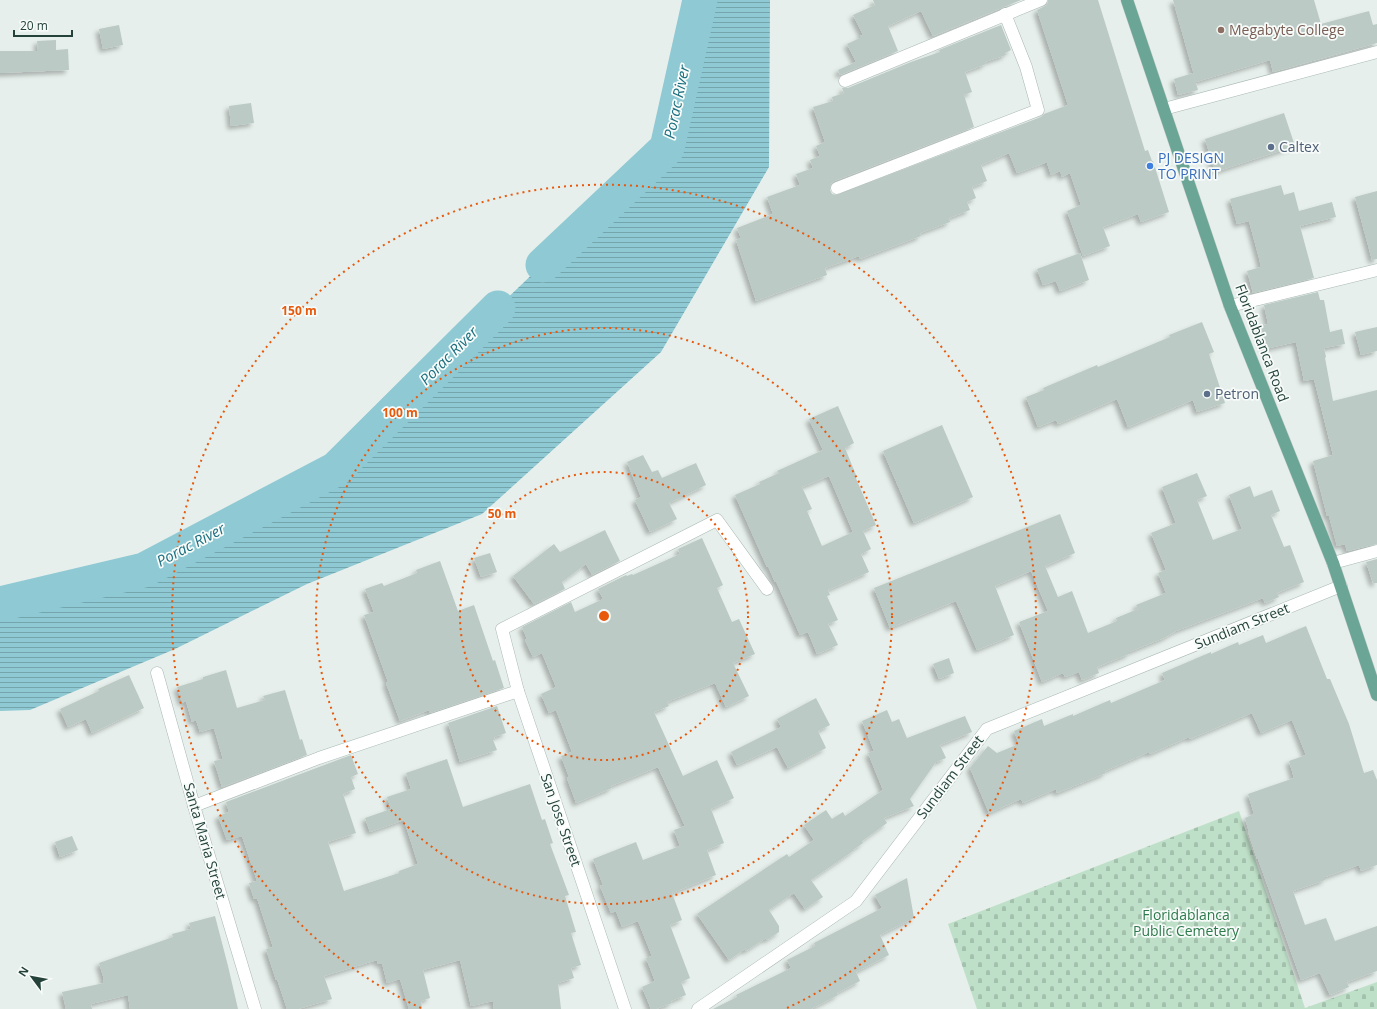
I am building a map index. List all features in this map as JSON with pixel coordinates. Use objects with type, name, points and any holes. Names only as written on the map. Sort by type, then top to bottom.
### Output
[{"type":"main road","name":"Floridablanca Road","points":[[1127,0],[1230,306],[1333,563],[1377,695]]},
{"type":"street","points":[[845,81],[1041,0]]},
{"type":"street","points":[[837,188],[1038,110],[1026,67],[1005,14]]},
{"type":"street","points":[[1164,109],[1377,52]]},
{"type":"street","points":[[1230,306],[1377,270]]},
{"type":"street","name":"San Jose Street","points":[[625,1009],[518,691],[502,629],[716,520],[767,588]]},
{"type":"street","points":[[1333,563],[1377,551]]},
{"type":"street","name":"Sundiam Street","points":[[698,1009],[856,902],[987,729],[1341,586]]},
{"type":"street","name":"Santa Maria Street","points":[[157,673],[194,806],[255,1009]]},
{"type":"street","points":[[194,806],[319,758],[518,691]]},
{"type":"green space","name":"Floridablanca Public Cemetery","points":[[1239,811],[1305,1008],[1377,982],[1377,1009],[977,1009],[948,924]]},
{"type":"water","points":[[693,0],[770,0],[769,167],[661,352],[482,514],[307,584],[175,649],[30,710],[0,711],[0,607],[40,611],[230,535],[378,443],[467,337],[544,263],[648,170],[686,93]]},
{"type":"building","points":[[873,0],[1021,0],[933,36],[921,11],[888,26],[898,51],[840,75],[838,70],[856,62],[847,44],[863,35],[853,15],[875,5]]},
{"type":"building","points":[[1048,0],[1098,0],[1145,151],[1148,150],[1153,161],[1169,212],[1141,222],[1138,214],[1103,227],[1110,246],[1083,256],[1067,211],[1081,205],[1070,173],[1062,177],[1060,171],[1051,175],[1047,163],[1045,163],[1017,173],[1009,153],[981,165],[987,181],[972,187],[976,198],[967,202],[970,210],[949,218],[950,222],[920,233],[921,236],[860,259],[859,256],[825,268],[827,275],[756,301],[736,240],[741,238],[737,228],[773,214],[767,197],[800,185],[796,174],[813,168],[810,160],[820,156],[816,146],[825,142],[813,107],[833,101],[832,97],[844,93],[842,88],[848,88],[911,62],[940,52],[939,50],[1001,25],[1011,50],[1005,53],[1006,55],[985,62],[986,64],[965,72],[972,92],[964,95],[974,127],[834,181],[831,184],[830,190],[832,194],[836,195],[1041,117],[1044,114],[1068,105],[1037,10],[1047,5]]},
{"type":"building","points":[[1173,0],[1314,0],[1321,24],[1369,11],[1373,25],[1377,24],[1377,43],[1273,72],[1270,60],[1196,82]]},
{"type":"building","points":[[119,25],[123,45],[103,49],[99,29]]},
{"type":"building","points":[[56,40],[56,50],[68,49],[69,70],[0,73],[0,51],[38,51],[37,41]]},
{"type":"building","points":[[1193,73],[1198,90],[1178,95],[1174,79]]},
{"type":"building","points":[[251,103],[254,123],[231,126],[229,106]]},
{"type":"building","points":[[1284,113],[1295,146],[1215,172],[1205,139]]},
{"type":"building","points":[[1281,185],[1284,195],[1294,192],[1299,211],[1332,202],[1336,217],[1300,226],[1314,278],[1253,293],[1247,271],[1261,267],[1259,258],[1249,221],[1237,224],[1230,199]]},
{"type":"building","points":[[1377,191],[1377,259],[1372,260],[1355,197]]},
{"type":"building","points":[[1080,253],[1089,280],[1060,291],[1056,281],[1043,285],[1037,269]]},
{"type":"building","points":[[1318,292],[1320,300],[1324,300],[1330,332],[1342,329],[1345,344],[1324,348],[1333,401],[1377,390],[1377,544],[1347,551],[1345,544],[1337,546],[1329,516],[1327,516],[1313,461],[1333,455],[1314,379],[1304,381],[1296,342],[1265,349],[1260,326],[1268,324],[1264,305]]},
{"type":"building","points":[[1202,322],[1214,352],[1209,354],[1225,403],[1197,412],[1193,400],[1128,427],[1117,399],[1058,424],[1056,420],[1038,427],[1026,397],[1044,390],[1043,388],[1097,365],[1098,367]]},
{"type":"building","points":[[1377,327],[1377,351],[1361,355],[1355,332]]},
{"type":"building","points":[[838,406],[854,443],[845,448],[876,525],[863,531],[871,549],[861,554],[869,572],[828,590],[830,595],[827,596],[838,620],[828,624],[838,645],[817,654],[808,632],[800,635],[776,581],[775,582],[768,566],[767,567],[735,495],[760,484],[759,482],[779,473],[777,471],[823,450],[809,419]],"holes":[[[829,476],[853,532],[822,546],[807,511],[812,509],[802,487]]]},
{"type":"building","points":[[942,425],[973,497],[914,523],[883,451]]},
{"type":"building","points":[[643,455],[652,472],[658,470],[662,478],[696,463],[706,485],[669,503],[677,519],[650,532],[635,500],[641,497],[627,462]]},
{"type":"building","points":[[1197,473],[1207,496],[1197,500],[1213,540],[1242,529],[1229,495],[1250,486],[1254,497],[1272,490],[1280,511],[1271,515],[1284,547],[1290,545],[1304,582],[1277,593],[1279,597],[1265,603],[1263,598],[1176,631],[1164,638],[1129,652],[1129,654],[1097,667],[1099,673],[1082,680],[1079,672],[1065,677],[1063,673],[1042,682],[1019,622],[1048,611],[1031,571],[995,586],[1014,635],[977,650],[956,601],[890,628],[874,588],[1060,514],[1075,553],[1045,566],[1058,597],[1072,591],[1088,633],[1117,621],[1116,618],[1138,609],[1136,605],[1166,593],[1158,573],[1166,570],[1151,533],[1176,523],[1162,487]]},
{"type":"building","points":[[605,530],[620,561],[592,575],[586,564],[562,582],[565,589],[534,604],[513,576],[554,544],[560,552]]},
{"type":"building","points":[[702,538],[723,585],[717,588],[732,622],[739,619],[755,654],[733,663],[749,696],[726,707],[715,683],[667,702],[669,706],[654,712],[683,776],[717,760],[734,798],[711,809],[724,843],[707,850],[716,875],[672,893],[682,920],[670,925],[690,978],[681,982],[686,995],[671,1001],[672,1003],[656,1009],[651,1009],[642,987],[655,981],[646,958],[652,956],[638,921],[622,927],[616,911],[611,913],[600,886],[603,885],[593,859],[636,842],[643,860],[680,846],[674,830],[685,826],[658,767],[611,786],[612,788],[576,803],[567,778],[569,777],[561,756],[572,752],[556,710],[549,713],[541,694],[556,687],[542,653],[533,657],[525,640],[527,639],[522,627],[571,602],[575,612],[603,599],[598,589],[626,575],[633,575],[680,554],[678,549]]},
{"type":"building","points":[[490,553],[497,572],[481,577],[474,558]]},
{"type":"building","points":[[1377,559],[1377,583],[1373,583],[1366,562]]},
{"type":"building","points":[[440,561],[458,611],[474,605],[504,688],[430,713],[429,710],[400,721],[364,615],[374,612],[365,589],[382,583],[384,586],[417,573],[416,570]]},
{"type":"building","points":[[1306,626],[1327,679],[1330,679],[1349,724],[1364,773],[1373,770],[1377,780],[1377,865],[1361,871],[1359,865],[1325,877],[1325,880],[1293,891],[1305,925],[1326,918],[1335,941],[1377,926],[1377,971],[1347,982],[1349,987],[1330,995],[1320,973],[1301,980],[1257,859],[1245,818],[1254,814],[1248,794],[1294,778],[1289,761],[1306,755],[1292,720],[1261,733],[1252,713],[1190,739],[1189,737],[1150,754],[1149,752],[1105,771],[1106,773],[1057,793],[1056,789],[1023,803],[1021,799],[989,813],[970,768],[988,746],[997,753],[1019,744],[1014,731],[1042,719],[1044,726],[1073,714],[1073,716],[1110,700],[1111,703],[1165,680],[1162,673],[1211,652],[1211,654],[1238,642],[1239,645],[1263,635],[1266,643]]},
{"type":"building","points":[[949,658],[954,673],[939,679],[933,664]]},
{"type":"building","points":[[226,670],[237,708],[265,700],[263,696],[285,690],[300,740],[302,739],[307,755],[222,787],[214,761],[223,759],[214,728],[200,732],[196,720],[192,722],[186,701],[182,703],[177,687]]},
{"type":"building","points":[[129,675],[144,708],[92,733],[86,719],[68,727],[60,709]]},
{"type":"building","points":[[816,698],[830,725],[818,731],[826,748],[788,768],[777,747],[737,765],[731,752],[781,727],[777,719]]},
{"type":"building","points":[[497,706],[506,733],[494,737],[495,740],[493,740],[497,750],[460,762],[448,723]]},
{"type":"building","points":[[887,710],[892,722],[899,719],[907,738],[965,716],[972,732],[940,745],[946,758],[936,762],[910,799],[914,806],[884,818],[887,823],[862,841],[863,843],[853,851],[811,880],[823,897],[805,909],[794,893],[769,910],[779,926],[779,932],[767,940],[766,938],[746,951],[745,949],[729,960],[697,914],[787,854],[789,857],[814,840],[804,825],[826,810],[832,819],[843,812],[845,816],[883,790],[868,753],[874,751],[862,721]]},
{"type":"building","points":[[351,755],[358,774],[351,777],[355,789],[343,794],[356,833],[328,842],[344,891],[399,873],[399,871],[418,864],[404,820],[370,832],[365,818],[391,809],[387,797],[411,789],[406,773],[447,759],[463,807],[530,784],[542,820],[545,819],[553,843],[550,844],[569,895],[565,896],[576,932],[571,933],[581,965],[571,968],[574,978],[558,983],[561,1009],[494,1009],[493,1001],[471,1006],[460,960],[423,970],[430,998],[421,1001],[422,1009],[409,1009],[400,979],[387,983],[382,963],[378,964],[377,960],[324,976],[332,999],[298,1009],[287,1009],[266,949],[273,947],[257,898],[254,899],[249,883],[257,881],[242,836],[227,840],[218,816],[229,812],[226,802]]},
{"type":"building","points":[[72,836],[78,850],[60,857],[55,842]]},
{"type":"building","points":[[907,878],[914,918],[880,935],[889,955],[856,972],[860,981],[837,993],[838,995],[811,1009],[713,1009],[737,997],[736,995],[791,968],[787,960],[815,946],[814,943],[882,908],[875,895]]},
{"type":"building","points":[[215,916],[238,1009],[130,1009],[128,995],[91,1004],[92,1009],[66,1009],[62,992],[104,983],[99,963],[173,937],[172,934],[191,929],[189,923]]},
{"type":"waterway","name":"Porac River","points":[[543,265],[667,148],[700,0]]},
{"type":"waterway","name":"Porac River","points":[[0,604],[144,570],[336,469],[498,308]]},
{"type":"place","name":"Megabyte College","points":[[1221,30]]},
{"type":"place","name":"Caltex","points":[[1271,147]]},
{"type":"place","name":"PJ DESIGN TO PRINT","points":[[1150,166]]},
{"type":"place","name":"Petron","points":[[1207,394]]}]
